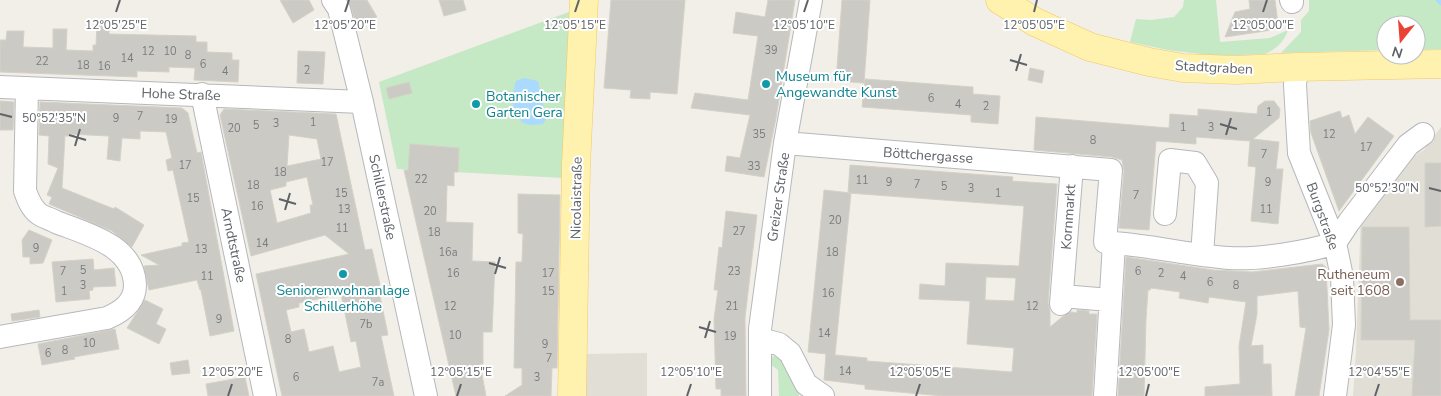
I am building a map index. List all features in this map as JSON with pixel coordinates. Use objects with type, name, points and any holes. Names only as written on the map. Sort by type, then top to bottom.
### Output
[{"type":"main road","name":"Nicolaistraße","points":[[572,396],[576,156],[584,0]]},
{"type":"main road","name":"Stadtgraben","points":[[1000,0],[1035,22],[1090,47],[1149,62],[1183,68],[1236,70],[1441,64]]},
{"type":"street","name":"Schillerstraße","points":[[333,0],[339,9],[362,102],[426,396]]},
{"type":"street","name":"Greizer Straße","points":[[760,396],[760,329],[785,143],[811,0]]},
{"type":"street","name":"Burgstraße","points":[[1297,67],[1295,85],[1299,153],[1335,243],[1342,277],[1344,325],[1335,396]]},
{"type":"street","name":"Hohe Straße","points":[[0,87],[362,102]]},
{"type":"street","points":[[0,337],[106,318],[119,312],[130,302],[135,287],[133,274],[126,258],[112,246],[39,214],[30,203],[25,191],[27,88]]},
{"type":"street","name":"Arndtstraße","points":[[202,94],[266,396]]},
{"type":"street","points":[[1114,243],[1231,258],[1315,250],[1335,243],[1408,145],[1423,134]]},
{"type":"street","name":"Böttchergasse","points":[[785,143],[1072,166]]},
{"type":"street","points":[[1165,214],[1170,160],[1195,163],[1207,183],[1202,255]]},
{"type":"street","name":"Kornmarkt","points":[[1072,166],[1111,170],[1105,242],[1114,243],[1110,304],[1061,300],[1072,166]]},
{"type":"street","points":[[1105,396],[1110,304]]},
{"type":"street","points":[[760,339],[779,344],[790,353],[806,384],[822,396]]},
{"type":"shaded area","name":"Rutheneum seit 1608","points":[[1441,127],[1441,396],[1353,396],[1361,212],[1404,162],[1424,150]]},
{"type":"shaded area","points":[[647,353],[647,396],[584,396],[584,354]]},
{"type":"green space","points":[[1184,0],[1216,0],[1220,42],[1270,38],[1288,30],[1280,44],[1265,54],[1217,56],[1168,50],[1130,42],[1136,19],[1151,20],[1174,17],[1183,7]]},
{"type":"green space","points":[[1309,0],[1441,0],[1441,49],[1426,50],[1426,15],[1376,15],[1376,50],[1281,53],[1301,32],[1301,20],[1309,11]]},
{"type":"green space","name":"Botanischer Garten Gera","points":[[569,12],[567,131],[564,178],[397,169],[379,82]]},
{"type":"green space","points":[[778,356],[783,360],[799,396],[779,396],[778,370],[770,364],[771,357]]},
{"type":"water","points":[[524,78],[538,81],[546,119],[543,124],[531,125],[523,123],[516,113],[513,103],[514,87],[516,81]]},
{"type":"building","points":[[280,0],[309,0],[314,10],[293,23]]},
{"type":"building","points":[[349,0],[367,0],[377,17],[359,27]]},
{"type":"building","points":[[439,0],[463,0],[466,10],[444,16]]},
{"type":"building","points":[[611,0],[685,0],[677,94],[650,92],[650,99],[630,98],[631,90],[604,88]]},
{"type":"building","points":[[768,0],[795,0],[776,118],[764,177],[725,171],[727,156],[740,158],[750,115],[691,108],[695,93],[748,100],[758,36],[733,33],[736,12],[765,17]]},
{"type":"building","points":[[842,0],[870,0],[864,83],[836,81]]},
{"type":"building","points":[[1249,0],[1275,0],[1278,23],[1272,30],[1225,37],[1235,12],[1250,9]]},
{"type":"building","points":[[97,24],[109,24],[109,34],[196,36],[196,42],[207,42],[207,52],[232,53],[232,60],[239,60],[238,82],[194,80],[195,68],[169,67],[169,72],[137,71],[137,77],[0,72],[0,40],[6,40],[7,31],[24,31],[23,47],[53,48],[53,29],[67,29],[66,50],[93,51],[93,45],[96,45]]},
{"type":"building","points":[[298,51],[325,52],[323,84],[297,83]]},
{"type":"building","points":[[1030,68],[1044,71],[1042,83],[1028,80]]},
{"type":"building","points":[[865,79],[973,87],[973,94],[1000,96],[998,124],[971,122],[971,115],[862,107]]},
{"type":"building","points":[[409,82],[412,93],[389,99],[386,88]]},
{"type":"building","points":[[0,101],[14,102],[13,130],[0,130]]},
{"type":"building","points":[[1265,101],[1274,101],[1280,109],[1279,118],[1253,139],[1279,142],[1276,169],[1283,169],[1278,224],[1251,221],[1256,167],[1248,166],[1250,141],[1196,137],[1196,144],[1156,141],[1149,230],[1119,228],[1124,171],[1122,160],[1112,157],[1034,150],[1036,117],[1169,128],[1170,114],[1198,116],[1198,109],[1257,114],[1258,106]]},
{"type":"building","points":[[40,102],[182,108],[188,113],[197,153],[201,152],[234,331],[210,336],[201,290],[197,280],[149,290],[144,266],[159,265],[141,255],[182,246],[182,243],[189,242],[173,170],[168,171],[166,160],[172,158],[166,132],[140,131],[140,139],[122,138],[120,161],[107,159],[109,136],[69,134],[69,136],[65,136],[62,188],[114,209],[115,207],[144,225],[132,247],[112,231],[49,204],[52,197],[47,195],[58,168],[48,164],[49,136],[39,135]]},
{"type":"building","points":[[224,109],[336,114],[365,250],[372,249],[380,285],[378,286],[388,335],[381,336],[394,396],[282,396],[256,274],[349,254],[325,235],[251,256],[220,115]],"holes":[[[289,135],[317,139],[321,159],[287,166]],[[307,177],[313,205],[310,205],[311,213],[277,223],[270,190],[286,186],[286,182]],[[341,294],[351,342],[356,341],[361,367],[339,372],[333,346],[309,352],[304,329],[291,332],[286,310],[299,307],[299,303]]]},
{"type":"building","points":[[1340,111],[1342,118],[1349,115],[1355,134],[1368,117],[1394,136],[1339,211],[1311,133],[1310,121]]},
{"type":"building","points":[[410,144],[459,148],[458,172],[454,172],[454,186],[447,185],[446,222],[473,223],[472,261],[495,262],[492,332],[483,332],[483,364],[480,364],[486,396],[456,396],[404,170],[408,170]]},
{"type":"building","points":[[1425,163],[1441,163],[1441,226],[1425,227]]},
{"type":"building","points":[[850,165],[1013,177],[1012,181],[1057,184],[1048,303],[1050,327],[1071,312],[1077,313],[1077,310],[1089,311],[1089,314],[1097,314],[1092,396],[943,396],[865,389],[865,385],[824,380],[826,354],[808,352],[824,190],[848,193]],"holes":[[[851,193],[1024,206],[1019,266],[946,263],[945,286],[920,284],[919,299],[970,301],[967,344],[1014,348],[1012,372],[867,361],[867,358],[835,355]],[[986,277],[1016,278],[1014,301],[985,300]]]},
{"type":"building","points":[[518,194],[560,195],[557,368],[552,368],[551,396],[505,396],[522,385],[522,368],[514,368],[516,262],[522,262],[523,234],[518,233]]},
{"type":"building","points":[[726,211],[757,215],[745,318],[746,396],[721,396],[721,389],[716,389],[714,319],[718,290],[714,290],[719,247],[722,248]]},
{"type":"building","points":[[1362,227],[1409,227],[1410,320],[1441,320],[1441,396],[1412,396],[1415,340],[1361,340]]},
{"type":"building","points":[[29,230],[52,240],[43,263],[30,264],[30,257],[23,257],[22,240]]},
{"type":"building","points":[[1126,257],[1213,270],[1252,272],[1322,264],[1326,267],[1329,330],[1319,396],[1295,396],[1306,328],[1300,327],[1298,291],[1257,296],[1257,314],[1251,346],[1263,345],[1263,364],[1271,364],[1272,396],[1205,396],[1205,387],[1240,384],[1239,346],[1246,302],[1209,297],[1208,303],[1179,298],[1180,292],[1151,288],[1148,290],[1146,319],[1144,396],[1118,396]]},
{"type":"building","points":[[93,259],[94,270],[114,268],[116,286],[93,287],[93,290],[89,291],[90,299],[56,302],[52,262]]},
{"type":"building","points":[[145,300],[163,309],[156,324],[166,329],[159,344],[127,328]]},
{"type":"building","points":[[39,310],[40,317],[12,321],[11,314]]},
{"type":"building","points":[[115,329],[119,349],[42,365],[38,344]]},
{"type":"building","points":[[188,360],[190,373],[172,375],[170,363]]},
{"type":"building","points":[[245,377],[249,396],[208,396],[206,384]]},
{"type":"waterway","points":[[1438,0],[1441,3]]},
{"type":"place","name":"Museum für Angewandte Kunst","points":[[766,84]]},
{"type":"place","name":"Botanischer Garten Gera","points":[[476,104]]},
{"type":"place","name":"Seniorenwohnanlage Schillerhöhe","points":[[343,274]]},
{"type":"place","name":"Rutheneum seit 1608","points":[[1400,282]]}]
